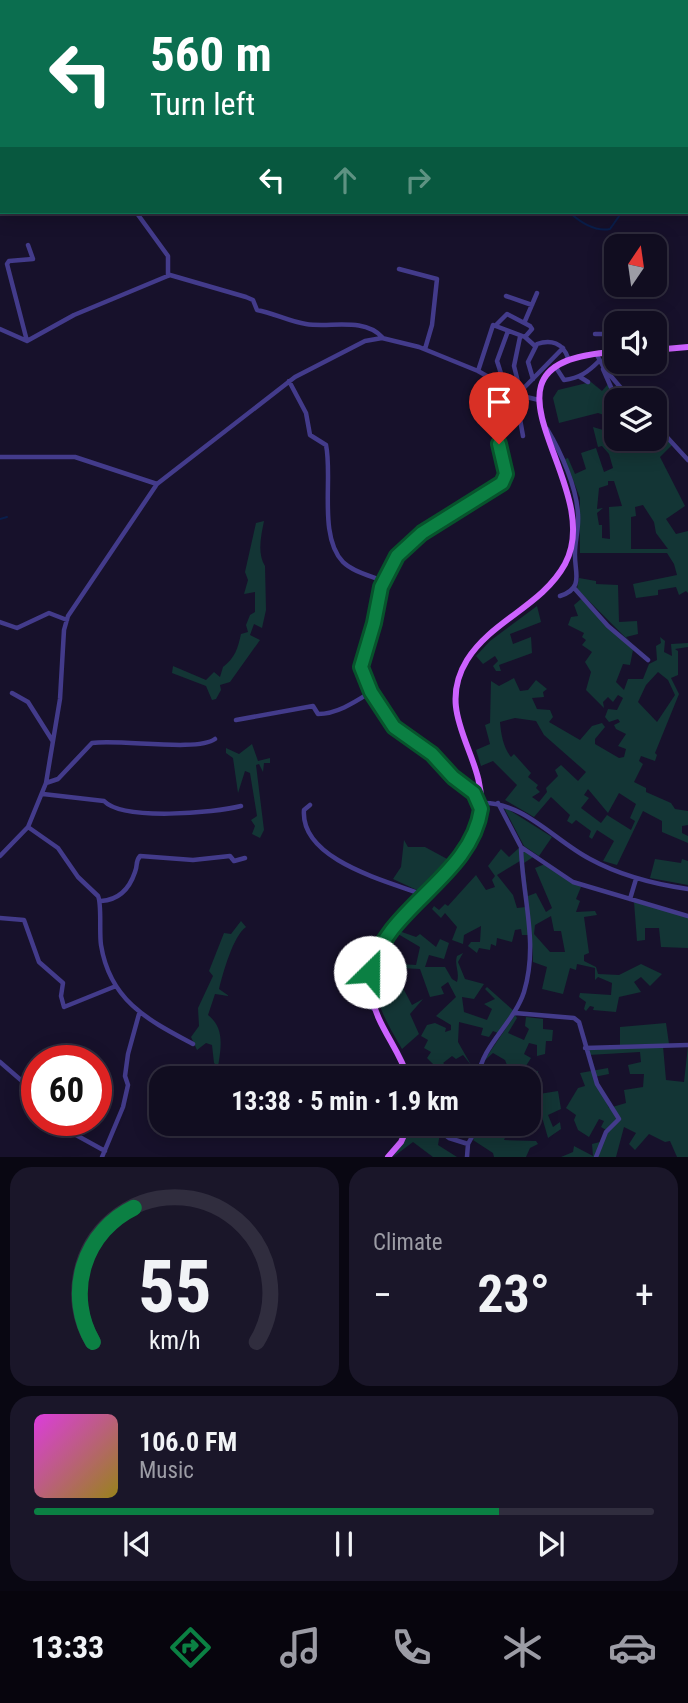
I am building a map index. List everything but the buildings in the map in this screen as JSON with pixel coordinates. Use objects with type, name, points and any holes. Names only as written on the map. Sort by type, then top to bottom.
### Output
[{"type":"main road","points":[[667,349],[688,347]]},
{"type":"main road","points":[[402,1066],[374,1009],[370,972],[386,936],[466,848],[475,831],[481,804],[478,781],[456,712],[459,679],[468,659],[482,642],[546,591],[572,556],[575,533],[573,505],[543,426],[540,400],[552,368],[568,358],[604,353]]},
{"type":"main road","points":[[388,1157],[404,1136]]},
{"type":"street","points":[[137,214],[168,256],[167,276]]},
{"type":"street","points":[[27,341],[7,264],[9,261],[33,259],[28,245]]},
{"type":"street","points":[[399,270],[437,279],[432,325],[425,349]]},
{"type":"street","points":[[27,341],[74,315],[167,276],[192,279],[246,297],[253,300],[257,310],[299,323],[342,323],[377,332],[382,338]]},
{"type":"street","points":[[525,321],[537,293]]},
{"type":"street","points":[[506,296],[532,305]]},
{"type":"street","points":[[478,371],[493,325],[508,314],[525,321],[531,330],[523,337],[514,364],[520,393],[518,407],[523,436]]},
{"type":"street","points":[[496,325],[536,346]]},
{"type":"street","points":[[0,329],[27,341]]},
{"type":"street","points":[[505,387],[496,361],[508,331]]},
{"type":"street","points":[[595,334],[604,334]]},
{"type":"street","points":[[0,856],[28,827],[43,794],[60,699],[67,620],[157,484],[289,381],[365,341],[382,338],[425,349],[478,371],[505,387],[540,400]]},
{"type":"street","points":[[533,379],[528,362],[536,346],[549,342],[563,348],[568,358]]},
{"type":"street","points":[[489,344],[501,348]]},
{"type":"street","points":[[520,393],[563,348]]},
{"type":"street","points":[[597,353],[610,388]]},
{"type":"street","points":[[541,369],[552,368],[564,380],[580,377],[599,361]]},
{"type":"street","points":[[609,374],[621,388]]},
{"type":"street","points":[[580,377],[588,382]]},
{"type":"street","points":[[289,381],[306,413],[310,435],[326,444],[328,512],[340,558],[353,569],[383,581]]},
{"type":"street","points":[[518,407],[498,437],[506,474],[502,483],[412,540],[397,556],[383,581],[361,667],[371,692],[394,727],[432,754],[453,777],[474,793],[481,804],[498,803],[523,814],[579,853],[636,879],[688,890]]},
{"type":"street","points":[[667,438],[688,460]]},
{"type":"street","points":[[0,457],[75,457],[157,484]]},
{"type":"street","points":[[572,556],[578,566],[575,589],[608,626],[648,660]]},
{"type":"street","points":[[559,596],[575,589]]},
{"type":"street","points":[[0,622],[17,628],[49,613],[67,620]]},
{"type":"street","points":[[236,720],[313,706],[320,715],[346,707],[371,692]]},
{"type":"street","points":[[12,694],[28,702],[52,740]]},
{"type":"street","points":[[46,783],[58,779],[92,743],[128,741],[194,745],[215,739]]},
{"type":"street","points":[[43,794],[94,799],[106,802],[110,807],[149,812],[211,812],[241,806]]},
{"type":"street","points":[[481,1066],[515,1013],[529,974],[531,947],[521,881],[521,847],[498,803]]},
{"type":"street","points":[[310,805],[304,810],[305,824],[331,858],[424,895]]},
{"type":"street","points":[[28,827],[58,848],[78,877],[101,901],[101,946],[116,986],[139,1014],[193,1044]]},
{"type":"street","points":[[521,847],[576,884],[688,916]]},
{"type":"street","points":[[101,901],[116,899],[122,894],[136,872],[140,856],[193,860],[231,856],[234,861],[245,858]]},
{"type":"street","points":[[630,900],[636,879]]},
{"type":"street","points":[[0,918],[24,920],[39,962],[62,983],[64,1007],[116,986]]},
{"type":"street","points":[[370,972],[360,976],[356,991],[360,1001],[374,1009]]},
{"type":"street","points":[[515,1013],[574,1018],[579,1023],[585,1048],[602,1093],[619,1119],[606,1132],[596,1157]]},
{"type":"street","points":[[77,1136],[104,1154],[123,1107],[128,1085],[125,1076],[128,1054],[139,1014]]},
{"type":"street","points":[[585,1048],[688,1045]]},
{"type":"street","points":[[0,1062],[21,1080]]},
{"type":"street","points":[[446,1136],[468,1144]]},
{"type":"street","points":[[467,1157],[468,1144],[472,1136]]},
{"type":"green space","points":[[591,382],[602,391],[604,389],[604,415],[598,413],[559,423],[553,398],[558,390]]},
{"type":"green space","points":[[593,427],[603,430],[604,448],[598,447]]},
{"type":"green space","points":[[667,438],[673,444],[667,450]]},
{"type":"green space","points":[[596,448],[604,472],[613,468],[606,451],[666,451],[660,457],[685,506],[666,519],[676,534],[688,531],[688,593],[686,591],[679,595],[676,587],[658,590],[658,595],[636,598],[633,584],[677,575],[667,553],[580,553],[580,498],[565,459],[568,458],[575,474],[586,469],[581,453]],"holes":[[[608,481],[614,481],[622,506],[609,507],[610,539],[602,538],[602,525],[599,525],[597,513],[603,508],[597,509],[599,488],[608,485]],[[643,505],[654,522],[656,533],[668,549],[631,549],[631,517],[636,516],[635,507]]]},
{"type":"green space","points":[[264,521],[260,550],[265,566],[266,610],[262,628],[254,624],[250,635],[260,640],[230,682],[220,685],[221,690],[216,699],[212,700],[206,686],[172,673],[173,666],[206,680],[214,672],[220,677],[223,667],[237,648],[241,634],[248,632],[246,625],[250,615],[255,612],[255,592],[244,594],[248,580],[245,572],[256,523]]},
{"type":"green space","points":[[579,578],[596,581],[596,584],[618,585],[619,622],[637,621],[638,634],[626,637],[633,645],[577,589]]},
{"type":"green space","points":[[581,599],[633,650],[630,665],[623,664],[616,682],[624,690],[628,679],[643,679],[649,664],[657,660],[656,646],[661,643],[660,637],[665,641],[664,652],[672,656],[671,644],[688,643],[688,647],[675,649],[678,651],[678,675],[671,678],[679,694],[655,753],[655,761],[641,756],[639,761],[643,764],[634,782],[646,788],[646,792],[671,803],[675,809],[688,811],[688,825],[682,826],[682,833],[688,836],[688,843],[662,832],[662,821],[643,811],[617,865],[603,861],[614,841],[597,830],[592,839],[589,837],[591,831],[576,820],[572,824],[567,821],[570,815],[551,797],[534,817],[505,800],[517,785],[493,761],[481,766],[476,750],[490,744],[485,725],[490,723],[491,681],[499,686],[514,678],[520,691],[528,690],[536,680],[547,689],[543,692],[544,697],[532,698],[537,709],[550,710],[553,717],[549,722],[580,740],[592,726],[602,723],[605,727],[595,739],[595,744],[619,758],[624,757],[626,749],[618,746],[626,734],[616,729],[614,725],[620,722],[618,719],[609,722],[605,717],[608,709],[617,710],[623,698],[618,695],[613,702],[608,697],[603,702],[604,708],[586,690],[591,672],[585,662],[592,652],[582,645],[586,640],[582,637],[584,633],[568,625],[571,617],[578,616],[574,605]],"holes":[[[658,672],[668,680],[675,695],[657,722],[638,702],[646,685]],[[515,718],[536,721],[544,735],[586,772],[578,781],[561,765],[555,770],[558,776],[546,788],[547,792],[539,802],[532,797],[540,792],[536,788],[538,785],[528,777],[531,773],[514,754],[511,757],[508,753],[500,722]],[[588,789],[608,813],[619,793],[636,804],[630,818],[635,821],[631,830],[607,815],[601,823],[581,808],[589,798],[584,795]]]},
{"type":"green space","points":[[537,606],[541,622],[510,634],[513,644],[531,637],[532,653],[499,665],[501,671],[496,671],[493,666],[498,661],[495,656],[483,664],[476,656],[490,641]]},
{"type":"green space","points":[[252,744],[258,761],[270,758],[270,763],[264,763],[263,772],[259,764],[256,765],[264,830],[260,838],[252,834],[255,826],[251,820],[257,816],[250,773],[245,771],[238,793],[233,758],[226,753],[226,748],[239,754]]},
{"type":"green space","points":[[503,806],[552,837],[539,856],[524,846]]},
{"type":"green space","points":[[404,840],[408,847],[425,847],[449,860],[421,892],[393,879],[401,867]]},
{"type":"green space","points":[[520,847],[520,861],[497,875],[513,895],[517,908],[526,907],[530,935],[522,935],[521,929],[515,930],[512,942],[497,938],[496,946],[491,944],[490,950],[479,948],[477,953],[468,946],[471,942],[480,942],[481,926],[464,935],[463,944],[452,940],[457,927],[445,913],[441,918],[432,909],[434,906],[439,910],[445,904],[448,906],[476,875],[486,890],[495,887],[492,880],[495,876],[488,866],[501,849],[509,857]]},
{"type":"green space","points":[[523,849],[533,857],[524,863],[528,896],[536,893],[546,912],[552,908],[535,868],[545,864],[581,887],[576,899],[580,901],[576,912],[595,911],[597,915],[584,917],[589,953],[584,955],[584,961],[596,967],[598,974],[619,975],[641,964],[662,974],[650,986],[641,977],[634,982],[641,992],[619,997],[616,1012],[593,1010],[594,1007],[590,1006],[586,1011],[584,1009],[586,1002],[579,997],[580,993],[611,995],[612,983],[598,977],[595,980],[595,968],[577,964],[576,970],[570,968],[563,994],[542,989],[547,967],[533,962],[522,863]],"holes":[[[551,916],[554,931],[561,931],[565,952],[550,952],[534,934],[535,925]]]},
{"type":"green space","points":[[655,859],[681,863],[682,859],[688,861],[688,885],[650,878]]},
{"type":"green space","points":[[634,902],[688,917],[688,948],[661,947],[659,928],[645,928],[645,940],[637,941]]},
{"type":"green space","points":[[241,921],[246,927],[233,946],[219,989],[229,996],[215,994],[208,1015],[219,1032],[221,1046],[217,1066],[214,1063],[212,1045],[206,1043],[197,1050],[191,1037],[199,1026],[198,1008],[213,976],[209,971],[224,933],[231,934]]},
{"type":"green space","points":[[400,928],[399,931],[416,937],[420,934],[436,947],[440,939],[449,943],[444,959],[429,955],[425,967],[445,967],[457,982],[456,959],[463,953],[458,962],[465,979],[484,984],[474,999],[462,997],[464,1012],[487,1020],[492,1009],[484,1004],[495,999],[485,989],[487,987],[514,1011],[500,1034],[493,1031],[489,1037],[481,1035],[483,1028],[459,1022],[458,1042],[471,1065],[463,1055],[456,1059],[452,1056],[443,1063],[447,1066],[432,1066],[427,1058],[431,1052],[424,1048],[428,1040],[421,1036],[427,1025],[435,1023],[446,1028],[445,1032],[451,1030],[451,1025],[436,1016],[456,997],[448,982],[441,987],[444,994],[430,997],[420,969],[400,968],[404,990],[412,1005],[423,999],[410,1014],[419,1034],[402,1049],[379,1002],[375,974],[379,959]],"holes":[[[398,934],[420,947],[416,965],[385,963]]]},
{"type":"green space","points":[[515,1015],[517,1018],[508,1033],[524,1040],[529,1029],[525,1026],[526,1017],[543,1019],[543,1029],[553,1030],[552,1041],[546,1041],[545,1054],[537,1056],[537,1045],[529,1043],[524,1054],[531,1058],[526,1066],[507,1066],[505,1060],[493,1053],[483,1062]]},
{"type":"green space","points":[[666,1023],[669,1044],[620,1045],[620,1027]]},
{"type":"green space","points":[[663,1046],[666,1080],[684,1082],[688,1046],[688,1157],[677,1157],[670,1141],[665,1142],[649,1134],[635,1150],[629,1144],[636,1133],[624,1127],[616,1157],[561,1157],[573,1152],[574,1146],[593,1156],[592,1144],[600,1142],[606,1130],[601,1127],[604,1121],[599,1119],[589,1137],[578,1130],[574,1120],[576,1115],[566,1108],[578,1088],[585,1086],[580,1073],[608,1068],[609,1074],[594,1077],[609,1108],[626,1103],[624,1090],[643,1087],[644,1074],[630,1074],[628,1065],[641,1062],[640,1052],[588,1055],[587,1049]]},
{"type":"green space","points":[[558,1091],[561,1109],[548,1115],[553,1127],[560,1122],[561,1129],[548,1138],[542,1117],[541,1094]]},
{"type":"green space","points":[[440,1136],[438,1145],[457,1157],[433,1157],[413,1142],[393,1157],[406,1138]]},
{"type":"green space","points":[[475,1136],[506,1136],[504,1140],[536,1141],[538,1144],[530,1148],[526,1157],[494,1157],[493,1153],[473,1140]]},
{"type":"waterway","points":[[572,214],[588,225],[604,230],[610,229],[621,214]]},
{"type":"waterway","points":[[0,519],[7,517]]},
{"type":"route","points":[[370,972],[377,950],[386,936],[466,848],[475,831],[481,806],[474,793],[453,777],[425,747],[394,727],[363,677],[362,662],[374,623],[379,593],[391,564],[412,540],[455,510],[502,483],[506,474],[499,444]]}]
